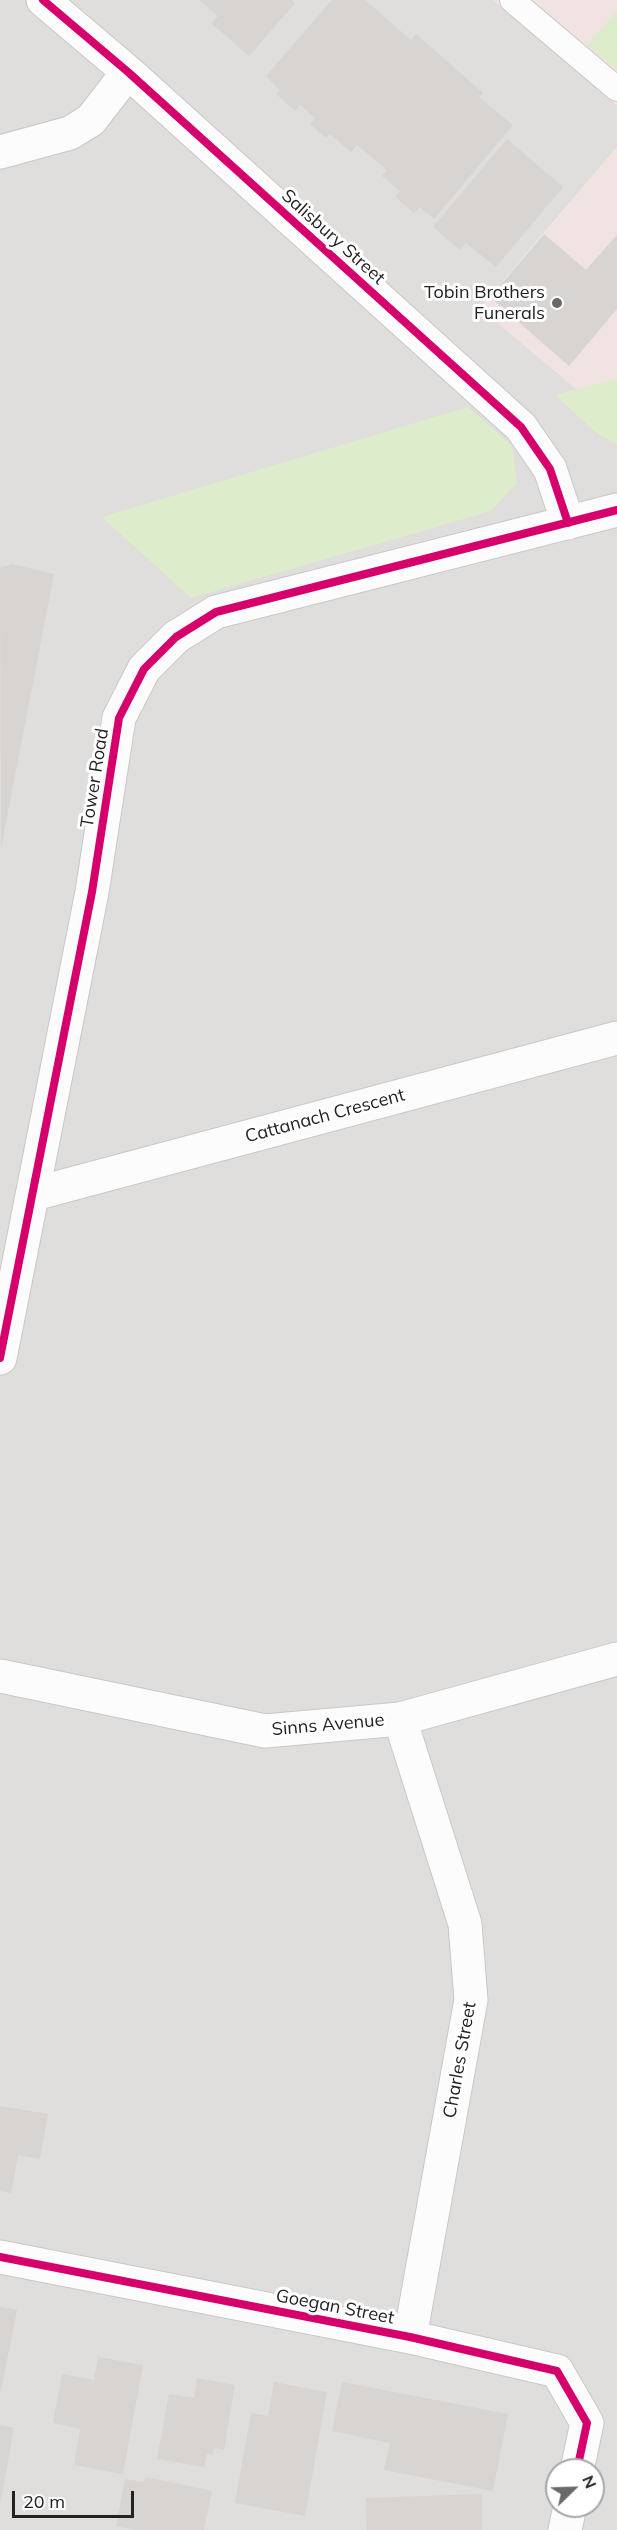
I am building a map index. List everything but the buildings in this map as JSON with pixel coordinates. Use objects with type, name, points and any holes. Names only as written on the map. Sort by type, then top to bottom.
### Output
[{"type":"street","name":"Salisbury Street","points":[[43,0],[128,72],[521,427],[550,469],[568,523]]},
{"type":"street","points":[[0,152],[70,133],[91,120],[128,72]]},
{"type":"street","name":"Tower Road","points":[[0,1358],[92,892],[119,718],[144,669],[176,637],[216,612],[617,510]]},
{"type":"street","name":"Cattanach Crescent","points":[[34,1194],[617,1038]]},
{"type":"street","name":"Sinns Avenue","points":[[0,1676],[265,1731],[400,1719],[617,1659]]},
{"type":"street","name":"Charles Street","points":[[400,1719],[465,1924],[471,2000],[410,2337]]},
{"type":"street","name":"Goegan Street","points":[[0,2257],[410,2337],[557,2371],[587,2423],[580,2458]]},
{"type":"lane","points":[[512,0],[617,89]]},
{"type":"shaded area","points":[[0,0],[493,0],[617,105],[617,147],[480,308],[580,392],[617,383],[617,2530],[0,2530]]},
{"type":"shaded area","points":[[493,0],[617,0],[617,105]]},
{"type":"shaded area","points":[[617,147],[617,383],[580,392],[481,309]]},
{"type":"green space","points":[[617,11],[617,70],[587,45]]},
{"type":"green space","points":[[617,379],[617,444],[599,435],[555,395]]},
{"type":"green space","points":[[468,407],[512,446],[517,483],[491,511],[191,598],[102,517]]},
{"type":"cycle path","points":[[43,0],[128,72],[521,427],[550,469],[568,523]]},
{"type":"cycle path","points":[[0,1358],[92,892],[119,718],[144,669],[176,637],[216,612],[617,510]]},
{"type":"cycle path","points":[[0,2257],[410,2337],[557,2371],[587,2423],[580,2458]]},
{"type":"place","name":"Tobin Brothers Funerals","points":[[557,303]]}]
